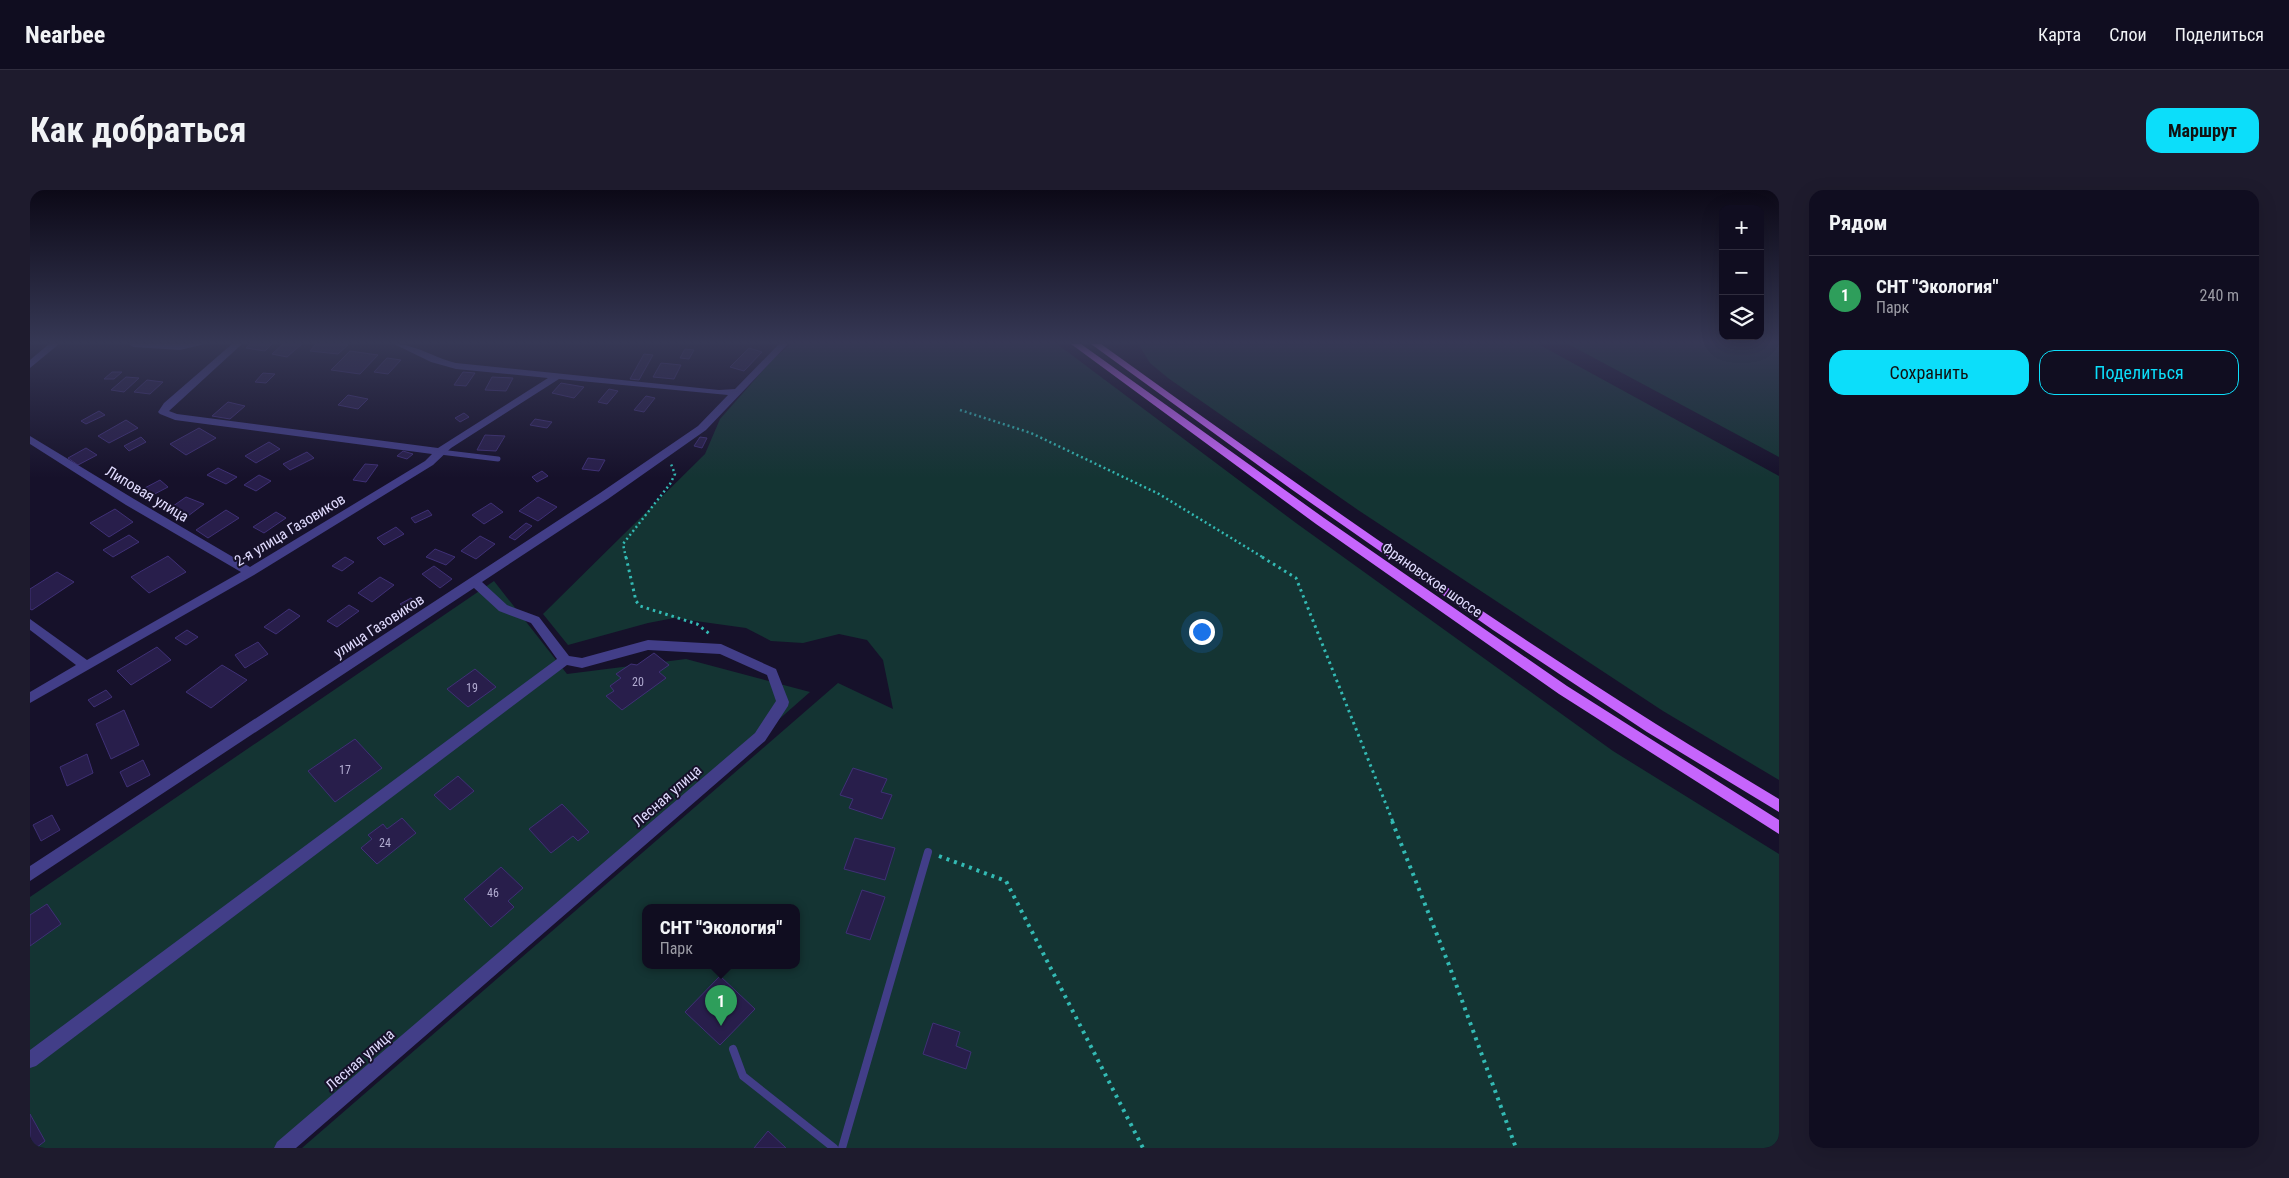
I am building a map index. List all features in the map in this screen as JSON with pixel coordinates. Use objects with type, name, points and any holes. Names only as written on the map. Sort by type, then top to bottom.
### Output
[{"type":"main road","name":"Фряновское шоссе","points":[[1137,389],[1320,521],[1563,690],[1779,828]]},
{"type":"main road","name":"Фряновское шоссе","points":[[1157,389],[1514,637],[1635,718],[1779,806]]},
{"type":"street","points":[[186,389],[167,405],[163,412],[175,417],[440,452]]},
{"type":"street","name":"2-я улица Газовиков","points":[[30,698],[250,572],[429,462],[447,446],[538,389]]},
{"type":"street","points":[[678,389],[719,393],[735,392]]},
{"type":"street","name":"улица Газовиков","points":[[30,874],[475,582],[666,453],[702,428],[740,389]]},
{"type":"street","name":"Липовая улица","points":[[30,439],[130,502],[250,572]]},
{"type":"street","points":[[30,1060],[565,660],[535,620],[502,608],[475,582]]},
{"type":"street","points":[[30,624],[86,666]]},
{"type":"street","name":"Лесная улица","points":[[283,1148],[760,736],[783,702],[772,672],[721,649],[648,645],[582,663],[565,660]]},
{"type":"lane","points":[[440,452],[498,459]]},
{"type":"lane","points":[[842,1148],[928,852]]},
{"type":"lane","points":[[734,1048],[743,1076],[834,1148]]},
{"type":"path","points":[[960,410],[1031,433],[1158,494],[1296,578],[1449,965],[1516,1148]]},
{"type":"path","points":[[666,453],[674,476],[632,535],[623,544],[636,601],[640,606],[697,624],[718,638]]},
{"type":"path","points":[[928,852],[1006,881],[1143,1148]]},
{"type":"green space","points":[[747,389],[1117,389],[1296,523],[1613,751],[1779,854],[1779,1148],[302,1148],[838,683],[893,709],[883,660],[867,640],[839,634],[803,643],[771,641],[746,628],[674,618],[648,623],[568,645],[543,614],[705,454],[720,419]]},
{"type":"green space","points":[[1183,389],[1620,389],[1779,476],[1779,780],[1663,711],[1358,510]]},
{"type":"green space","points":[[1651,389],[1779,389],[1779,457]]},
{"type":"green space","points":[[494,581],[567,674],[686,659],[810,692],[291,1148],[30,1148],[30,897]]},
{"type":"building","points":[[112,389],[128,389],[124,392],[111,390]]},
{"type":"building","points":[[138,389],[156,389],[150,394],[134,392]]},
{"type":"building","points":[[486,389],[507,389],[506,391]]},
{"type":"building","points":[[556,389],[582,389],[574,398],[552,393]]},
{"type":"building","points":[[609,389],[618,391],[607,404],[598,402]]},
{"type":"building","points":[[348,395],[368,399],[358,409],[338,405]]},
{"type":"building","points":[[646,396],[655,398],[644,412],[634,410]]},
{"type":"building","points":[[228,402],[245,406],[230,419],[212,416]]},
{"type":"building","points":[[99,411],[105,415],[86,424],[81,421]]},
{"type":"building","points":[[464,413],[469,417],[460,422],[455,418]]},
{"type":"building","points":[[535,419],[552,422],[547,428],[530,425]]},
{"type":"building","points":[[126,420],[138,428],[109,443],[98,436]]},
{"type":"building","points":[[199,428],[216,438],[186,455],[170,444]]},
{"type":"building","points":[[485,435],[505,436],[496,451],[477,450]]},
{"type":"building","points":[[141,437],[146,442],[129,451],[124,446]]},
{"type":"building","points":[[700,437],[707,438],[702,448],[694,446]]},
{"type":"building","points":[[269,442],[280,449],[256,463],[245,456]]},
{"type":"building","points":[[86,448],[97,455],[78,465],[68,458]]},
{"type":"building","points":[[403,451],[413,454],[407,459],[397,456]]},
{"type":"building","points":[[307,452],[314,458],[290,470],[283,464]]},
{"type":"building","points":[[588,458],[605,460],[599,471],[582,469]]},
{"type":"building","points":[[365,464],[378,465],[366,482],[353,480]]},
{"type":"building","points":[[218,468],[237,477],[226,484],[207,475]]},
{"type":"building","points":[[542,471],[548,476],[537,482],[532,477]]},
{"type":"building","points":[[259,475],[271,481],[256,491],[244,485]]},
{"type":"building","points":[[160,480],[168,487],[147,498],[139,491]]},
{"type":"building","points":[[186,497],[204,504],[184,519],[166,511]]},
{"type":"building","points":[[538,497],[557,507],[538,521],[519,511]]},
{"type":"building","points":[[491,503],[503,512],[484,524],[472,515]]},
{"type":"building","points":[[115,509],[133,522],[109,537],[90,523]]},
{"type":"building","points":[[226,510],[239,518],[208,538],[196,530]]},
{"type":"building","points":[[428,510],[432,515],[415,523],[411,518]]},
{"type":"building","points":[[276,512],[286,518],[264,533],[253,527]]},
{"type":"building","points":[[526,523],[532,526],[515,540],[509,537]]},
{"type":"building","points":[[396,527],[404,534],[384,545],[377,538]]},
{"type":"building","points":[[129,535],[139,542],[113,557],[103,550]]},
{"type":"building","points":[[480,536],[495,544],[476,559],[461,551]]},
{"type":"building","points":[[435,549],[455,557],[446,565],[426,557]]},
{"type":"building","points":[[168,556],[186,572],[149,593],[131,577]]},
{"type":"building","points":[[345,557],[354,562],[342,571],[332,566]]},
{"type":"building","points":[[434,566],[452,579],[440,588],[422,574]]},
{"type":"building","points":[[57,572],[74,582],[32,610],[30,609],[30,589]]},
{"type":"building","points":[[380,577],[394,585],[372,602],[358,593]]},
{"type":"building","points":[[411,598],[419,605],[408,611],[400,604]]},
{"type":"building","points":[[349,605],[359,611],[337,627],[327,621]]},
{"type":"building","points":[[289,609],[300,616],[276,634],[264,627]]},
{"type":"building","points":[[187,630],[198,637],[186,645],[175,638]]},
{"type":"building","points":[[258,642],[268,654],[245,668],[235,655]]},
{"type":"building","points":[[157,647],[171,660],[131,685],[117,671]]},
{"type":"building","points":[[654,653],[669,665],[659,672],[666,678],[622,710],[606,696],[614,691],[610,686],[621,678],[616,674],[631,664],[637,665]]},
{"type":"building","points":[[222,665],[247,680],[211,708],[186,692]]},
{"type":"building","points":[[475,669],[496,687],[468,707],[447,689]]},
{"type":"building","points":[[106,690],[112,697],[94,707],[88,700]]},
{"type":"building","points":[[124,710],[139,745],[111,759],[96,724]]},
{"type":"building","points":[[355,739],[382,768],[335,802],[308,771]]},
{"type":"building","points":[[87,754],[93,773],[67,786],[60,767]]},
{"type":"building","points":[[143,760],[150,775],[127,787],[120,772]]},
{"type":"building","points":[[853,768],[887,779],[881,792],[892,795],[882,819],[849,808],[853,799],[840,795]]},
{"type":"building","points":[[458,776],[474,791],[450,810],[434,795]]},
{"type":"building","points":[[562,804],[589,832],[578,841],[573,836],[551,853],[529,829]]},
{"type":"building","points":[[52,815],[60,830],[41,841],[33,825]]},
{"type":"building","points":[[402,818],[416,833],[377,864],[361,848],[372,839],[368,835],[383,824],[387,829]]},
{"type":"building","points":[[855,838],[895,848],[885,880],[844,869]]},
{"type":"building","points":[[501,867],[523,888],[508,901],[514,907],[491,927],[464,899]]},
{"type":"building","points":[[862,890],[885,897],[870,940],[846,933]]},
{"type":"building","points":[[47,904],[61,924],[30,946],[30,915]]},
{"type":"building","points":[[720,976],[755,1009],[720,1045],[685,1012]]},
{"type":"building","points":[[933,1023],[960,1032],[956,1046],[971,1052],[966,1069],[923,1054]]},
{"type":"building","points":[[30,1114],[45,1141],[36,1148],[30,1148]]},
{"type":"building","points":[[768,1131],[786,1148],[754,1148]]},
{"type":"place","name":"СНТ \"Экология\"","points":[[721,1026]]}]
